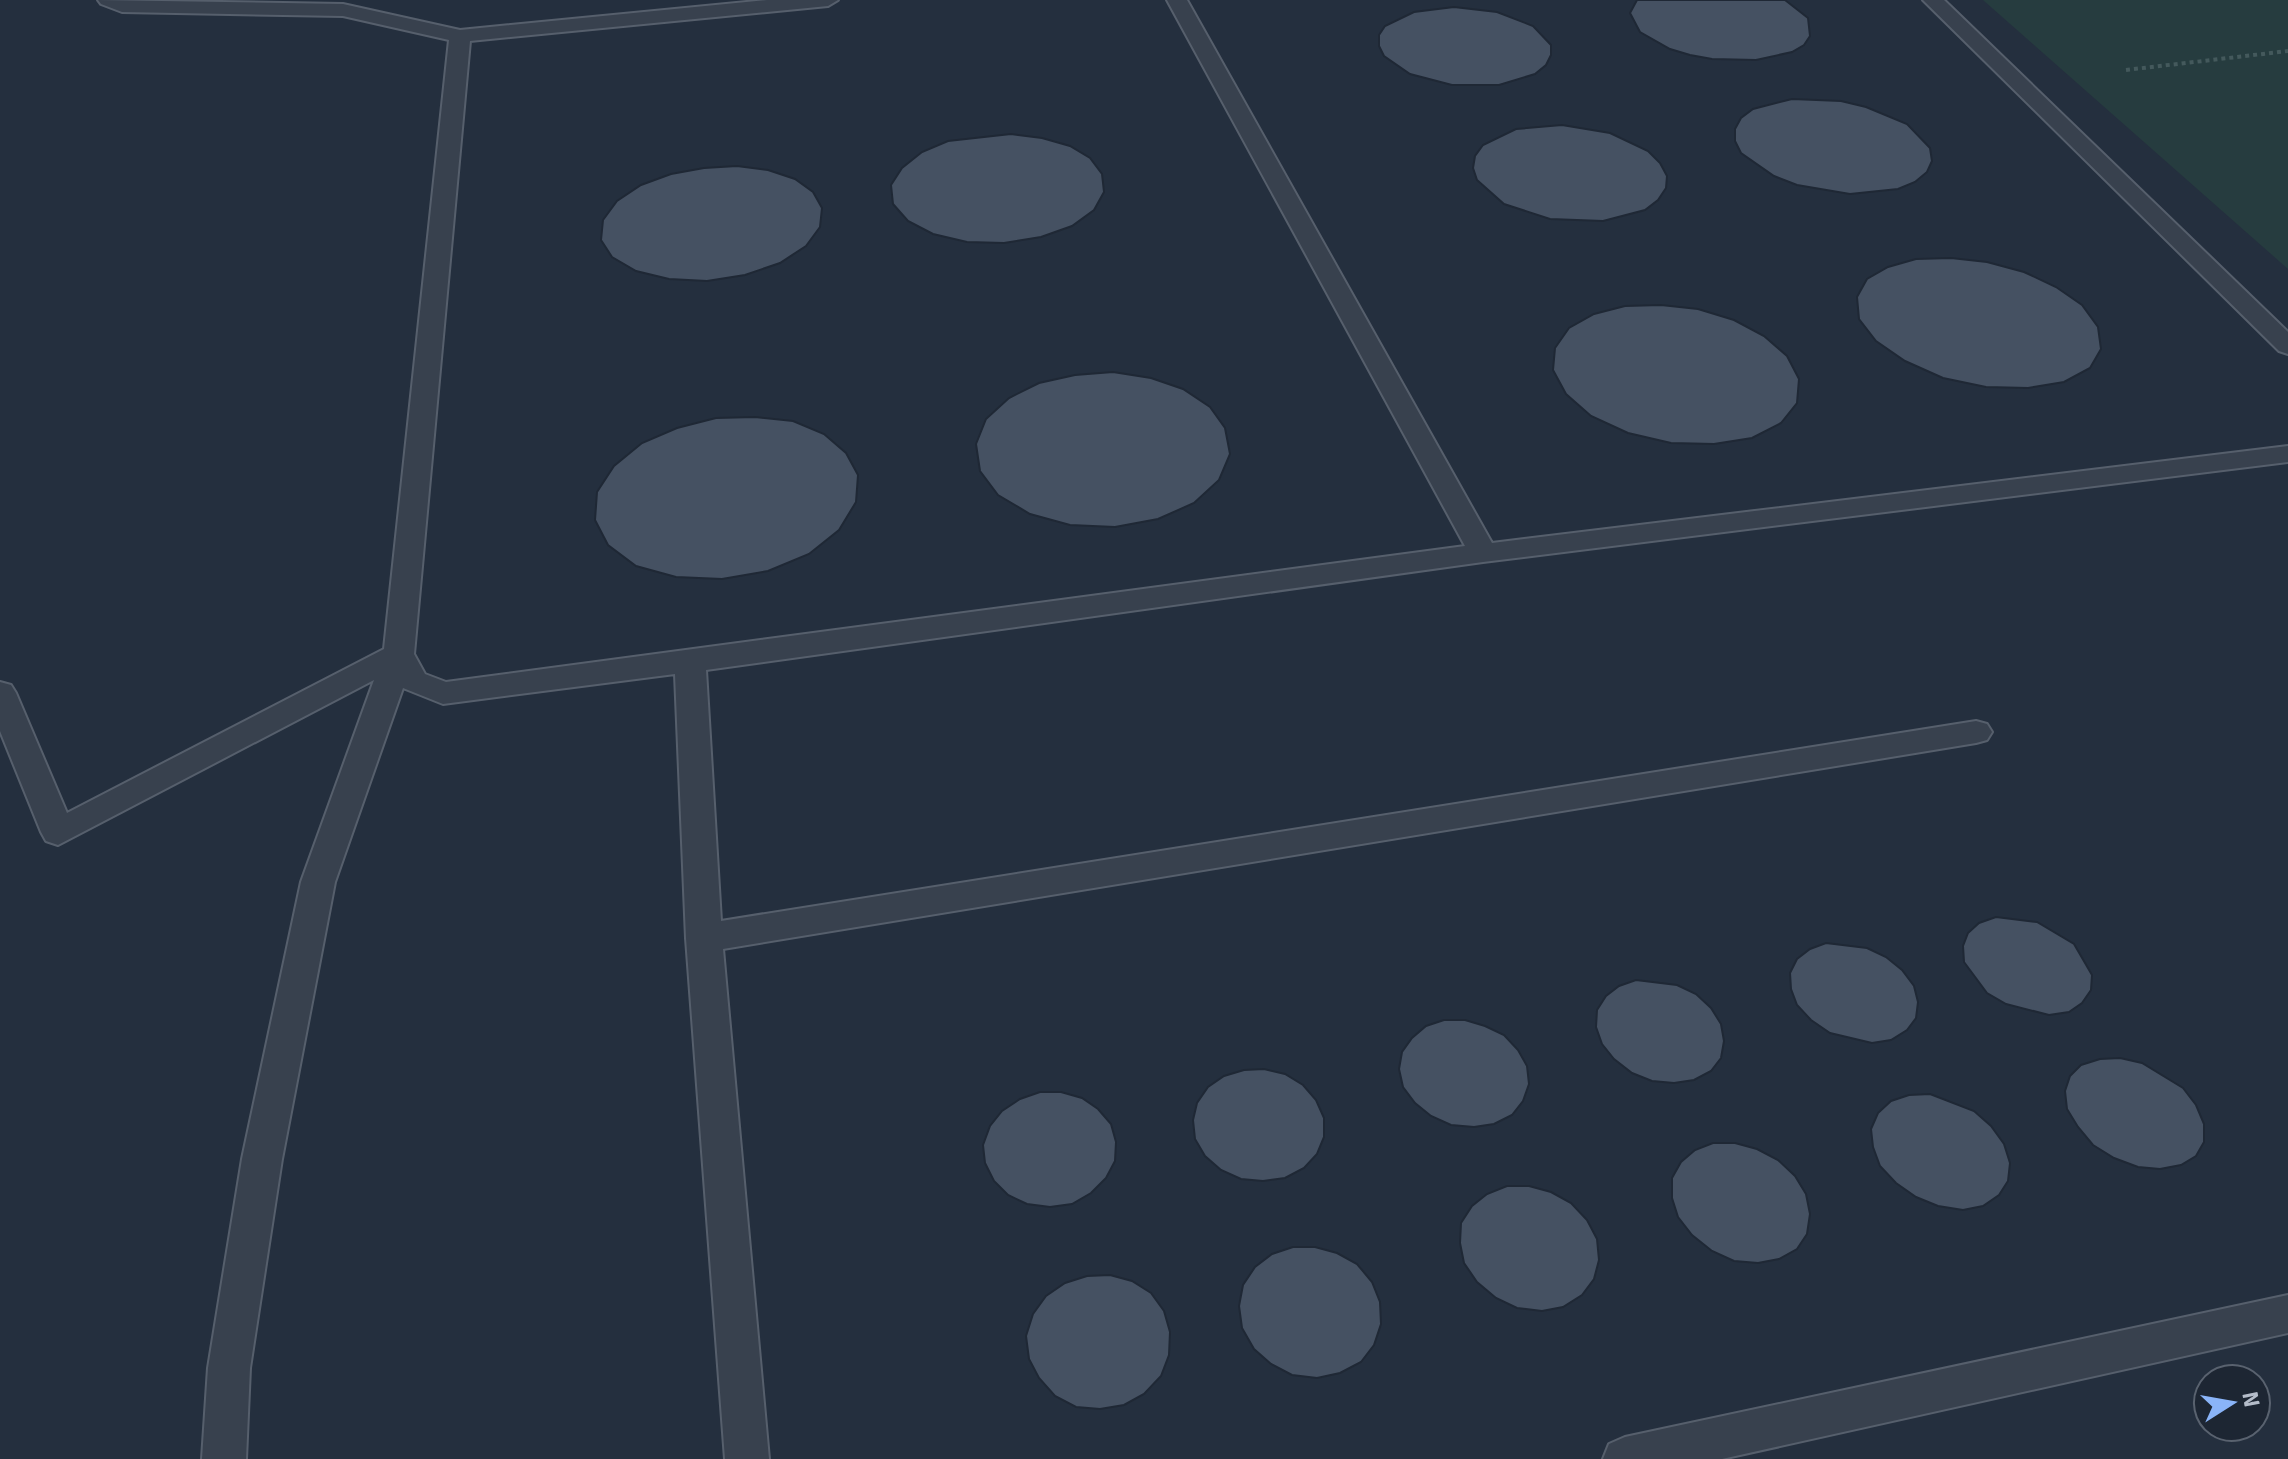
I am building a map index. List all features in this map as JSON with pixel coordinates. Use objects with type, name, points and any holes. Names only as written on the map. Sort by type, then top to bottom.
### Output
[{"type":"lane","points":[[108,0],[122,6],[344,5],[460,36],[828,0]]},
{"type":"lane","points":[[1177,0],[1483,553]]},
{"type":"lane","points":[[1933,0],[2288,346]]},
{"type":"lane","points":[[224,1459],[229,1368],[262,1159],[318,882],[399,654],[460,36]]},
{"type":"lane","points":[[399,654],[414,681],[443,693],[1483,553],[2288,454]]},
{"type":"lane","points":[[0,693],[58,832],[399,654]]},
{"type":"lane","points":[[690,662],[704,938],[747,1459]]},
{"type":"lane","points":[[704,938],[1976,732]]},
{"type":"lane","points":[[1625,1459],[2288,1314]]},
{"type":"path","points":[[2126,70],[2288,51]]},
{"type":"green space","points":[[1983,0],[2288,0],[2288,269]]},
{"type":"building","points":[[1637,0],[1785,0],[1808,18],[1810,36],[1804,45],[1792,52],[1756,60],[1690,55],[1670,49],[1640,32],[1630,13]]},
{"type":"building","points":[[1454,7],[1497,12],[1533,26],[1551,45],[1551,55],[1546,65],[1535,74],[1499,85],[1452,85],[1410,74],[1384,56],[1379,46],[1379,35],[1385,26],[1414,12]]},
{"type":"building","points":[[1792,99],[1841,101],[1866,107],[1907,124],[1930,148],[1932,161],[1927,172],[1915,182],[1898,189],[1850,194],[1797,185],[1774,176],[1741,153],[1735,141],[1735,129],[1741,118],[1753,109]]},
{"type":"building","points":[[1562,125],[1610,133],[1648,151],[1667,176],[1666,188],[1658,200],[1645,210],[1603,221],[1550,219],[1504,204],[1477,180],[1473,168],[1475,156],[1483,145],[1516,129]]},
{"type":"building","points":[[1011,134],[1070,146],[1090,158],[1102,174],[1104,192],[1094,210],[1072,226],[1041,237],[1004,243],[967,242],[933,234],[908,221],[893,204],[891,185],[902,168],[922,152],[948,141]]},
{"type":"building","points":[[737,166],[768,170],[795,179],[813,192],[822,208],[820,227],[806,246],[780,263],[745,275],[707,281],[669,279],[636,271],[612,257],[601,240],[603,220],[617,201],[641,185],[671,174]]},
{"type":"building","points":[[1951,258],[1987,262],[2024,272],[2056,287],[2082,305],[2098,327],[2101,349],[2090,368],[2064,382],[2028,388],[1986,387],[1943,378],[1905,361],[1876,341],[1859,319],[1857,297],[1867,279],[1888,267],[1916,259]]},
{"type":"building","points":[[1661,305],[1698,309],[1734,320],[1764,336],[1787,356],[1799,379],[1797,403],[1781,423],[1752,438],[1714,444],[1671,443],[1628,433],[1591,416],[1566,394],[1553,370],[1555,348],[1569,328],[1594,314],[1625,306]]},
{"type":"building","points":[[1113,372],[1151,378],[1183,389],[1210,407],[1225,428],[1230,454],[1219,480],[1194,503],[1158,519],[1115,527],[1070,525],[1030,514],[998,495],[980,471],[976,444],[986,419],[1009,398],[1039,383],[1075,375]]},
{"type":"building","points":[[755,417],[793,421],[824,434],[846,453],[858,475],[856,502],[839,530],[809,554],[768,571],[722,579],[676,577],[636,566],[608,545],[595,520],[597,492],[614,466],[642,443],[677,428],[716,418]]},
{"type":"building","points":[[1996,917],[2037,922],[2074,944],[2092,975],[2091,990],[2082,1003],[2069,1012],[2049,1015],[2006,1004],[1987,993],[1964,962],[1963,946],[1968,933],[1979,923]]},
{"type":"building","points":[[1826,943],[1867,948],[1886,957],[1902,970],[1914,986],[1918,1002],[1916,1018],[1907,1030],[1891,1040],[1872,1043],[1830,1033],[1797,1005],[1791,989],[1790,973],[1797,959],[1810,949]]},
{"type":"building","points":[[1636,980],[1677,985],[1696,994],[1711,1008],[1721,1024],[1724,1041],[1721,1058],[1711,1071],[1694,1080],[1674,1083],[1652,1081],[1632,1073],[1614,1059],[1602,1044],[1596,1027],[1597,1010],[1606,996],[1619,986]]},
{"type":"building","points":[[1444,1020],[1465,1020],[1485,1026],[1504,1035],[1518,1050],[1527,1066],[1529,1084],[1523,1101],[1512,1115],[1494,1124],[1474,1127],[1451,1125],[1431,1116],[1415,1103],[1403,1087],[1399,1069],[1402,1052],[1426,1026]]},
{"type":"building","points":[[2120,1058],[2142,1063],[2183,1088],[2196,1105],[2204,1124],[2204,1142],[2196,1156],[2181,1165],[2160,1169],[2138,1167],[2114,1158],[2093,1145],[2078,1127],[2067,1109],[2065,1091],[2070,1076],[2081,1065],[2100,1059]]},
{"type":"building","points":[[1264,1069],[1285,1074],[1303,1085],[1316,1100],[1324,1118],[1324,1137],[1317,1154],[1304,1168],[1285,1178],[1263,1181],[1241,1179],[1221,1170],[1205,1156],[1195,1139],[1193,1120],[1197,1103],[1208,1087],[1224,1076],[1244,1070]]},
{"type":"building","points":[[1040,1092],[1061,1092],[1082,1098],[1098,1109],[1111,1124],[1116,1142],[1115,1161],[1106,1178],[1091,1193],[1072,1204],[1050,1207],[1027,1204],[1008,1195],[994,1181],[985,1163],[983,1145],[990,1126],[1002,1111],[1020,1099]]},
{"type":"building","points":[[1930,1094],[1974,1111],[1991,1126],[2004,1144],[2010,1163],[2008,1181],[1999,1195],[1983,1206],[1963,1210],[1938,1206],[1916,1197],[1896,1183],[1880,1166],[1871,1129],[1878,1113],[1891,1101],[1909,1095]]},
{"type":"building","points":[[1713,1143],[1735,1143],[1757,1149],[1778,1160],[1795,1176],[1806,1194],[1810,1214],[1807,1234],[1797,1249],[1779,1259],[1758,1263],[1734,1261],[1712,1251],[1692,1235],[1678,1217],[1672,1198],[1672,1178],[1681,1162],[1695,1150]]},
{"type":"building","points":[[1507,1186],[1529,1186],[1551,1192],[1571,1203],[1587,1220],[1597,1239],[1599,1260],[1594,1279],[1582,1295],[1563,1307],[1542,1311],[1517,1308],[1496,1298],[1477,1282],[1464,1263],[1460,1243],[1461,1223],[1472,1206],[1487,1194]]},
{"type":"building","points":[[1293,1247],[1315,1247],[1337,1253],[1357,1264],[1372,1282],[1380,1302],[1381,1324],[1374,1345],[1361,1362],[1340,1373],[1317,1378],[1292,1375],[1271,1364],[1254,1349],[1242,1328],[1239,1306],[1243,1285],[1255,1267],[1272,1254]]},
{"type":"building","points":[[1110,1275],[1132,1281],[1151,1293],[1164,1311],[1170,1332],[1169,1355],[1161,1376],[1144,1394],[1124,1405],[1100,1409],[1076,1407],[1055,1396],[1039,1378],[1029,1359],[1026,1336],[1033,1314],[1046,1296],[1065,1283],[1087,1276]]}]
